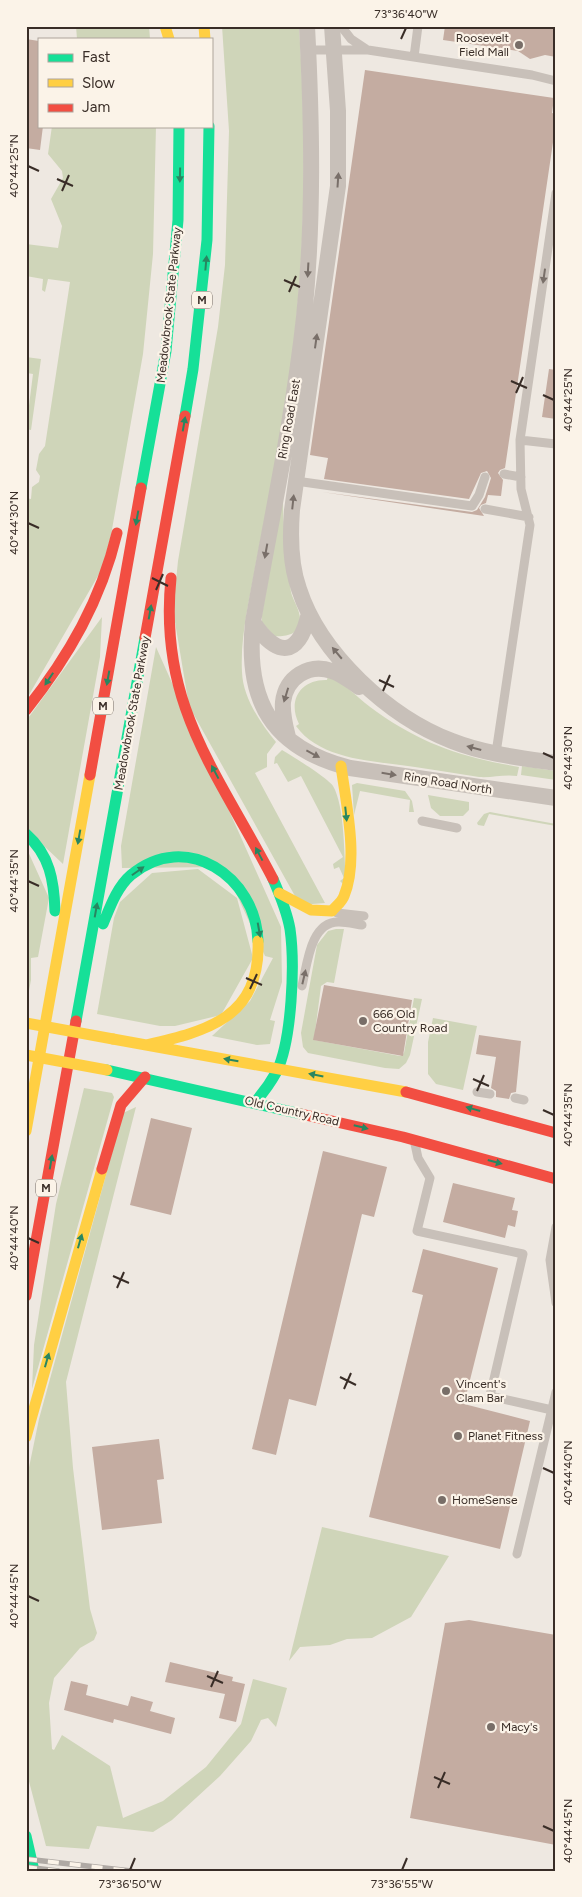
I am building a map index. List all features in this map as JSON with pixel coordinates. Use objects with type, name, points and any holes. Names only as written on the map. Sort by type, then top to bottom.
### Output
[{"type":"main road","points":[[165,26],[169,38]]},
{"type":"main road","name":"Meadowbrook State Parkway","points":[[26,1131],[149,452],[172,299],[179,211],[179,128]]},
{"type":"main road","name":"Meadowbrook State Parkway","points":[[26,1296],[193,369],[204,284],[208,222],[209,128]]},
{"type":"main road","points":[[126,507],[149,452]]},
{"type":"main road","points":[[175,472],[176,529]]},
{"type":"main road","points":[[26,710],[67,652],[92,608],[110,564],[119,525]]},
{"type":"main road","points":[[173,568],[169,609],[170,643],[180,698],[198,741],[279,893],[287,918],[291,942],[288,1024],[279,1068],[274,1081],[255,1102]]},
{"type":"main road","points":[[279,893],[305,910],[318,913],[328,912],[343,900],[349,889],[351,874],[342,766]]},
{"type":"main road","points":[[26,834],[39,846],[52,872],[56,960]]},
{"type":"main road","points":[[88,958],[119,890],[135,872],[150,864],[176,857],[196,859],[221,870],[242,890],[256,917],[260,942],[257,968],[246,994],[233,1011],[211,1027],[188,1036],[146,1044]]},
{"type":"main road","points":[[26,1023],[426,1096],[556,1133]]},
{"type":"main road","name":"Old Country Road","points":[[26,1055],[145,1077],[255,1102],[315,1110],[556,1179]]},
{"type":"main road","points":[[26,1437],[115,1122],[121,1105],[145,1077]]},
{"type":"main road","points":[[336,1090],[353,1082]]},
{"type":"main road","points":[[26,1836],[34,1871]]},
{"type":"street","name":"Ring Road East","points":[[307,26],[313,150],[311,221],[304,315],[295,386],[250,648],[254,685],[264,708],[288,737],[311,754],[342,766]]},
{"type":"street","name":"Ring Road East","points":[[332,26],[339,167],[336,234],[296,481],[291,549],[298,588],[309,613],[331,646],[382,701]]},
{"type":"street","points":[[311,221],[336,234]]},
{"type":"street","points":[[253,622],[272,645],[284,648],[291,647],[300,640],[309,613]]},
{"type":"street","points":[[288,737],[283,711],[284,695],[290,683],[307,670],[324,669],[339,674],[382,701],[404,718],[428,731],[464,745],[496,753],[556,763]]},
{"type":"street","name":"Ring Road North","points":[[342,766],[556,798]]},
{"type":"street","points":[[512,792],[556,807]]},
{"type":"lane","points":[[341,26],[351,39],[368,50]]},
{"type":"lane","points":[[414,57],[418,26]]},
{"type":"lane","points":[[308,50],[368,50],[503,70],[532,75],[556,82]]},
{"type":"lane","points":[[496,753],[530,525],[521,489],[520,440],[556,193]]},
{"type":"lane","points":[[520,440],[556,444]]},
{"type":"lane","points":[[504,474],[521,477]]},
{"type":"lane","points":[[296,481],[472,506],[479,495],[485,477]]},
{"type":"lane","points":[[486,509],[528,517]]},
{"type":"lane","points":[[422,821],[457,828]]},
{"type":"lane","points":[[288,1024],[302,986],[313,944],[319,931],[332,922],[363,921],[328,912]]},
{"type":"lane","points":[[477,1092],[490,1094]]},
{"type":"lane","points":[[415,1140],[416,1154],[430,1178],[417,1231],[523,1254],[490,1396],[552,1410]]},
{"type":"lane","points":[[556,1227],[550,1260],[556,1304]]},
{"type":"lane","points":[[516,1554],[556,1392]]},
{"type":"green space","points":[[76,26],[149,26],[150,38],[77,38]]},
{"type":"green space","points":[[222,26],[299,26],[304,164],[298,301],[280,435],[246,617],[242,644],[242,672],[245,691],[253,709],[276,742],[267,754],[267,767],[255,773],[325,903],[300,905],[189,706],[173,610],[178,561],[218,327],[225,265],[229,131]]},
{"type":"green space","points":[[52,128],[156,128],[153,254],[143,354],[111,535],[102,569],[26,700],[26,498],[31,499],[32,487],[39,482],[40,476],[36,470],[39,454],[45,446],[70,282],[48,279],[45,292],[42,290],[43,279],[26,276],[26,244],[58,248],[62,226],[51,199],[63,178],[62,171],[48,154]]},
{"type":"green space","points":[[26,357],[41,359],[31,430],[26,429],[33,374],[27,373]]},
{"type":"green space","points":[[283,496],[284,532],[289,580],[300,621],[297,629],[291,634],[274,636],[262,622],[262,614]]},
{"type":"green space","points":[[102,617],[100,657],[63,864],[26,829],[26,721]]},
{"type":"green space","points":[[156,647],[281,927],[282,982],[270,1020],[275,1021],[270,1044],[257,1045],[212,1036],[250,1001],[273,958],[265,956],[224,867],[122,868],[121,846]]},
{"type":"green space","points":[[328,675],[377,712],[411,733],[461,754],[519,767],[517,776],[479,777],[367,761],[335,753],[320,746],[307,738],[296,726],[299,724],[295,707],[296,699],[304,687],[310,683],[327,680]]},
{"type":"green space","points":[[282,750],[333,786],[342,819],[346,883],[344,885],[340,881],[344,878],[339,867],[334,869],[333,864],[343,857],[301,776],[288,782],[277,763],[274,764],[275,757]]},
{"type":"green space","points":[[522,766],[556,771],[556,780],[521,775]]},
{"type":"green space","points":[[357,783],[405,791],[412,801],[414,812],[409,812],[410,800],[360,791],[354,815],[352,785]]},
{"type":"green space","points":[[428,795],[469,802],[469,810],[463,816],[440,816],[431,808]]},
{"type":"green space","points":[[490,812],[556,824],[556,826],[489,814],[484,826],[478,825],[477,823],[484,814]]},
{"type":"green space","points":[[26,847],[49,898],[38,957],[31,958],[31,980],[27,1001]]},
{"type":"green space","points":[[198,869],[237,898],[253,958],[221,1015],[175,1026],[160,1026],[97,1014],[114,918],[120,902],[152,873]]},
{"type":"green space","points":[[344,929],[334,983],[327,982],[321,986],[314,1040],[400,1056],[404,1053],[414,998],[422,999],[410,1055],[406,1063],[399,1069],[308,1053],[303,1047],[301,1033],[317,945],[328,931]]},
{"type":"green space","points":[[433,1018],[477,1026],[463,1090],[436,1084],[428,1074],[428,1042]]},
{"type":"green space","points":[[84,1088],[112,1093],[114,1097],[32,1389],[34,1345],[56,1204]]},
{"type":"green space","points":[[136,1107],[66,1382],[73,1468],[90,1609],[97,1633],[94,1640],[80,1648],[54,1678],[49,1703],[52,1749],[54,1750],[62,1735],[110,1766],[123,1818],[163,1801],[206,1767],[241,1724],[253,1679],[287,1688],[276,1727],[268,1718],[261,1720],[251,1741],[220,1776],[172,1820],[153,1832],[97,1826],[89,1849],[46,1846],[26,1770],[26,1482],[39,1419],[123,1113]]},
{"type":"green space","points":[[322,1527],[449,1556],[411,1617],[372,1638],[347,1639],[330,1645],[300,1647],[289,1661]]},
{"type":"building","name":"Roosevelt Field Mall","points":[[445,26],[556,26],[556,57],[545,55],[530,59],[518,51],[443,40]]},
{"type":"building","points":[[26,39],[38,41],[38,128],[43,128],[40,150],[26,148]]},
{"type":"building","points":[[365,70],[554,98],[552,113],[556,114],[556,122],[505,468],[498,473],[503,480],[501,496],[488,495],[486,503],[479,508],[484,516],[322,492],[472,512],[477,510],[485,497],[491,478],[487,471],[481,473],[469,499],[324,479],[328,458],[310,455]]},
{"type":"building","points":[[549,369],[556,370],[556,419],[542,417]]},
{"type":"building","name":"666 Old Country Road","points":[[324,985],[412,1000],[403,1056],[313,1040]]},
{"type":"building","points":[[479,1035],[521,1041],[516,1092],[511,1093],[509,1099],[496,1097],[496,1091],[491,1088],[496,1057],[476,1054]]},
{"type":"building","points":[[151,1118],[192,1128],[171,1215],[130,1205]]},
{"type":"building","points":[[323,1151],[387,1167],[374,1217],[362,1214],[316,1406],[289,1399],[276,1455],[252,1449]]},
{"type":"building","points":[[453,1183],[515,1198],[512,1210],[518,1211],[515,1227],[508,1225],[505,1238],[443,1222]]},
{"type":"building","points":[[423,1249],[498,1268],[464,1404],[530,1421],[500,1549],[369,1517],[423,1295],[412,1292]]},
{"type":"building","points":[[159,1439],[164,1479],[157,1480],[162,1523],[102,1530],[92,1447]]},
{"type":"building","name":"Macy's","points":[[469,1620],[556,1635],[556,1845],[410,1818],[445,1623]]},
{"type":"building","points":[[170,1662],[233,1677],[232,1681],[245,1684],[236,1722],[219,1718],[225,1694],[165,1682]]},
{"type":"building","points":[[71,1681],[88,1685],[86,1695],[128,1706],[131,1696],[153,1702],[150,1711],[175,1718],[171,1734],[114,1719],[113,1723],[64,1710]]},
{"type":"railway","points":[[26,1859],[131,1871]]},
{"type":"railway","points":[[26,1867],[58,1871]]},
{"type":"traffic: fast","points":[[141,488],[166,351],[178,220],[179,128]]},
{"type":"traffic: fast","points":[[185,416],[193,369],[207,240],[209,128]]},
{"type":"traffic: fast","points":[[76,1021],[145,638]]},
{"type":"traffic: fast","points":[[26,834],[41,851],[49,869],[52,879],[55,911]]},
{"type":"traffic: fast","points":[[103,924],[118,891],[131,875],[152,862],[174,857],[195,859],[214,867],[231,880],[245,897],[254,918],[258,941]]},
{"type":"traffic: fast","points":[[255,1102],[277,1071],[282,1057],[291,1001],[292,961],[290,929],[281,897],[273,879]]},
{"type":"traffic: fast","points":[[107,1070],[301,1114]]},
{"type":"traffic: fast","points":[[26,1836],[34,1871]]},
{"type":"traffic: slow","points":[[165,26],[169,38]]},
{"type":"traffic: slow","points":[[204,26],[205,38]]},
{"type":"traffic: slow","points":[[279,893],[311,910],[332,911],[343,898],[351,866],[351,849],[341,766]]},
{"type":"traffic: slow","points":[[26,1131],[90,775]]},
{"type":"traffic: slow","points":[[146,1045],[190,1034],[226,1017],[240,1004],[250,988],[257,967],[258,941]]},
{"type":"traffic: slow","points":[[26,1023],[113,1039]]},
{"type":"traffic: slow","points":[[113,1039],[406,1092]]},
{"type":"traffic: slow","points":[[26,1055],[107,1070]]},
{"type":"traffic: slow","points":[[26,1437],[102,1169]]},
{"type":"traffic: jam","points":[[145,638],[185,416]]},
{"type":"traffic: jam","points":[[90,775],[141,488]]},
{"type":"traffic: jam","points":[[26,710],[42,690],[82,626],[102,581],[117,533]]},
{"type":"traffic: jam","points":[[171,578],[169,623],[174,664],[183,701],[213,771],[273,879]]},
{"type":"traffic: jam","points":[[26,1296],[76,1021]]},
{"type":"traffic: jam","points":[[102,1169],[121,1105],[145,1077]]},
{"type":"traffic: jam","points":[[406,1092],[556,1133]]},
{"type":"traffic: jam","points":[[301,1114],[403,1137],[556,1179]]},
{"type":"place","name":"Roosevelt Field Mall","points":[[519,45]]},
{"type":"place","name":"666 Old Country Road","points":[[363,1021]]},
{"type":"place","name":"Vincent's Clam Bar","points":[[446,1391]]},
{"type":"place","name":"Planet Fitness","points":[[458,1436]]},
{"type":"place","name":"HomeSense","points":[[442,1500]]},
{"type":"place","name":"Macy's","points":[[491,1727]]}]
